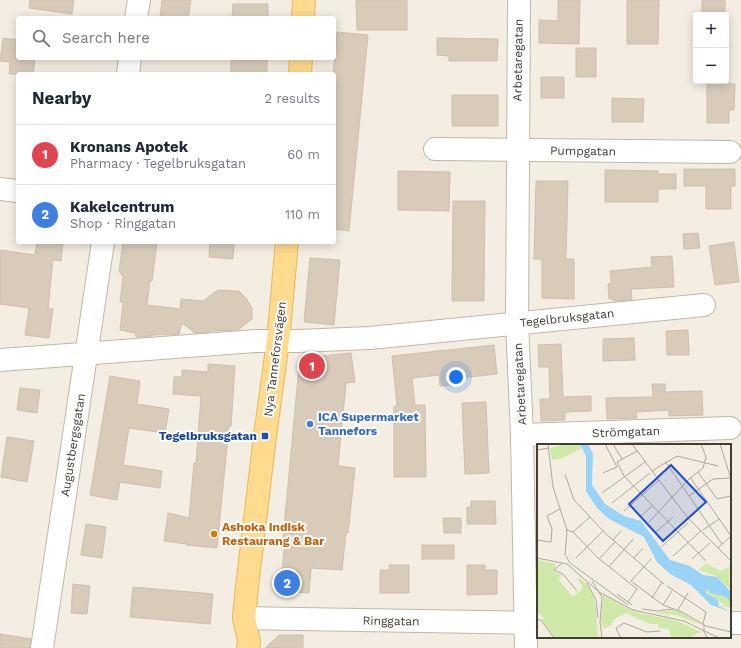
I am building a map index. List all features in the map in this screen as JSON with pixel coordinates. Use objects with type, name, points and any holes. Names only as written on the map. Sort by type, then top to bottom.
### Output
[{"type":"main road","points":[[303,16],[304,0]]},
{"type":"main road","points":[[300,72],[301,60]]},
{"type":"main road","name":"Nya Tanneforsvägen","points":[[248,648],[249,641],[244,618],[253,531],[278,341],[287,244]]},
{"type":"main road","name":"Nya Tanneforsvägen","points":[[233,648],[234,639],[244,618]]},
{"type":"street","points":[[136,16],[139,0]]},
{"type":"street","name":"Arbetaregatan","points":[[519,0],[517,323],[531,623],[526,648]]},
{"type":"street","points":[[128,72],[130,60]]},
{"type":"street","name":"Pumpgatan","points":[[435,149],[730,152]]},
{"type":"street","points":[[0,188],[16,191]]},
{"type":"street","name":"Augustbergsgatan","points":[[42,648],[104,244]]},
{"type":"street","name":"Tegelbruksgatan","points":[[0,360],[173,346],[370,338],[704,305]]},
{"type":"street","name":"Strömgatan","points":[[522,435],[730,428]]},
{"type":"street","name":"Ringgatan","points":[[244,618],[531,623]]},
{"type":"building","points":[[30,0],[74,0],[72,14],[29,8]]},
{"type":"building","points":[[162,0],[191,0],[188,16],[160,16]]},
{"type":"building","points":[[356,0],[407,0],[407,30],[357,30]]},
{"type":"building","points":[[558,0],[580,0],[579,44],[539,43],[539,20],[558,21]]},
{"type":"building","points":[[627,0],[659,0],[658,44],[627,44]]},
{"type":"building","points":[[702,0],[725,0],[725,12],[702,12]]},
{"type":"building","points":[[233,4],[268,4],[268,16],[232,16]]},
{"type":"building","points":[[337,32],[368,35],[349,231],[336,229],[336,72],[333,72],[334,60],[336,60]]},
{"type":"building","points":[[3,38],[16,40],[16,60],[35,60],[33,72],[16,72],[16,74],[9,74],[10,62],[0,61]]},
{"type":"building","points":[[437,38],[498,39],[497,61],[449,61],[449,56],[437,55]]},
{"type":"building","points":[[576,48],[596,48],[596,77],[576,77]]},
{"type":"building","points":[[231,60],[267,60],[267,72],[231,72]]},
{"type":"building","points":[[541,77],[564,77],[564,98],[541,98]]},
{"type":"building","points":[[707,84],[735,84],[734,110],[729,110],[729,123],[707,123]]},
{"type":"building","points":[[452,95],[498,95],[498,126],[452,126]]},
{"type":"building","points":[[612,98],[644,99],[643,122],[612,122]]},
{"type":"building","points":[[684,169],[735,169],[735,186],[731,186],[731,209],[706,209],[706,186],[684,186]]},
{"type":"building","points":[[605,170],[658,171],[658,174],[676,174],[676,189],[658,189],[658,202],[605,202]]},
{"type":"building","points":[[398,171],[450,172],[449,211],[398,210]]},
{"type":"building","points":[[536,181],[568,181],[566,259],[574,259],[574,299],[542,298],[542,259],[534,259]]},
{"type":"building","points":[[453,201],[485,201],[484,301],[452,301]]},
{"type":"building","points":[[698,233],[700,248],[684,249],[683,234]]},
{"type":"building","points":[[734,242],[739,282],[715,285],[709,246]]},
{"type":"building","points":[[37,244],[63,244],[61,261],[53,260],[48,308],[53,309],[49,338],[25,335],[29,308],[0,304],[0,250],[35,255]]},
{"type":"building","points":[[123,244],[157,244],[147,305],[180,309],[181,299],[203,301],[218,290],[239,291],[246,298],[252,308],[252,319],[238,330],[195,333],[182,323],[179,334],[136,337],[135,333],[120,330],[123,303],[120,301],[123,277],[119,271]]},
{"type":"building","points":[[210,244],[234,244],[233,259],[209,257]]},
{"type":"building","points":[[672,256],[674,287],[631,289],[632,300],[613,301],[613,298],[609,299],[608,284],[611,283],[610,271],[652,267],[651,257]]},
{"type":"building","points":[[310,258],[340,260],[334,325],[304,322]]},
{"type":"building","points":[[688,330],[689,355],[667,355],[666,331]]},
{"type":"building","points":[[634,338],[635,360],[603,361],[603,339]]},
{"type":"building","points":[[561,344],[563,397],[591,396],[591,411],[565,412],[565,420],[541,421],[540,399],[550,399],[549,367],[539,367],[538,345]]},
{"type":"building","points":[[494,345],[497,374],[452,379],[453,385],[440,386],[439,375],[412,378],[415,405],[425,405],[426,477],[394,477],[394,406],[397,406],[392,356]]},
{"type":"building","points":[[351,353],[355,382],[346,383],[338,466],[355,468],[348,533],[346,533],[342,570],[311,568],[309,593],[280,591],[285,539],[283,539],[299,366],[311,357]]},
{"type":"building","points":[[208,364],[235,366],[231,426],[229,426],[217,548],[164,541],[168,513],[189,518],[194,463],[196,463],[201,396],[173,394],[174,377],[182,377],[182,370],[208,372]]},
{"type":"building","points":[[110,376],[140,381],[137,404],[169,409],[165,433],[129,428],[123,465],[162,471],[160,488],[120,482],[117,500],[90,495]]},
{"type":"building","points":[[652,384],[665,384],[665,392],[702,391],[703,415],[669,416],[669,410],[636,412],[637,418],[607,419],[606,398],[653,397]]},
{"type":"building","points":[[20,388],[40,390],[37,413],[17,410]]},
{"type":"building","points":[[486,402],[489,473],[465,474],[462,403]]},
{"type":"building","points":[[7,437],[34,441],[27,482],[1,477]]},
{"type":"building","points":[[471,501],[495,501],[496,524],[467,524],[467,507],[471,507]]},
{"type":"building","points":[[443,518],[461,518],[461,533],[444,533]]},
{"type":"building","points":[[86,524],[106,527],[102,558],[81,555]]},
{"type":"building","points":[[422,545],[454,545],[454,559],[422,559]]},
{"type":"building","points":[[389,565],[409,565],[409,593],[380,593],[380,570],[390,570]]},
{"type":"building","points":[[467,565],[485,565],[485,570],[497,570],[497,594],[467,595]]},
{"type":"building","points":[[73,584],[90,586],[87,614],[71,613]]},
{"type":"building","points":[[133,587],[213,594],[210,624],[130,617]]},
{"type":"building","points":[[0,634],[31,639],[30,648],[0,648]]},
{"type":"building","points":[[279,635],[303,635],[303,648],[265,648]]},
{"type":"place","name":"Kronans Apotek","points":[[312,366]]},
{"type":"place","name":"ICA Supermarket Tannefors","points":[[310,424]]},
{"type":"place","name":"Tegelbruksgatan","points":[[265,436]]},
{"type":"place","name":"Ashoka Indisk Restaurang & Bar","points":[[214,534]]},
{"type":"place","name":"Kakelcentrum","points":[[287,583]]}]
